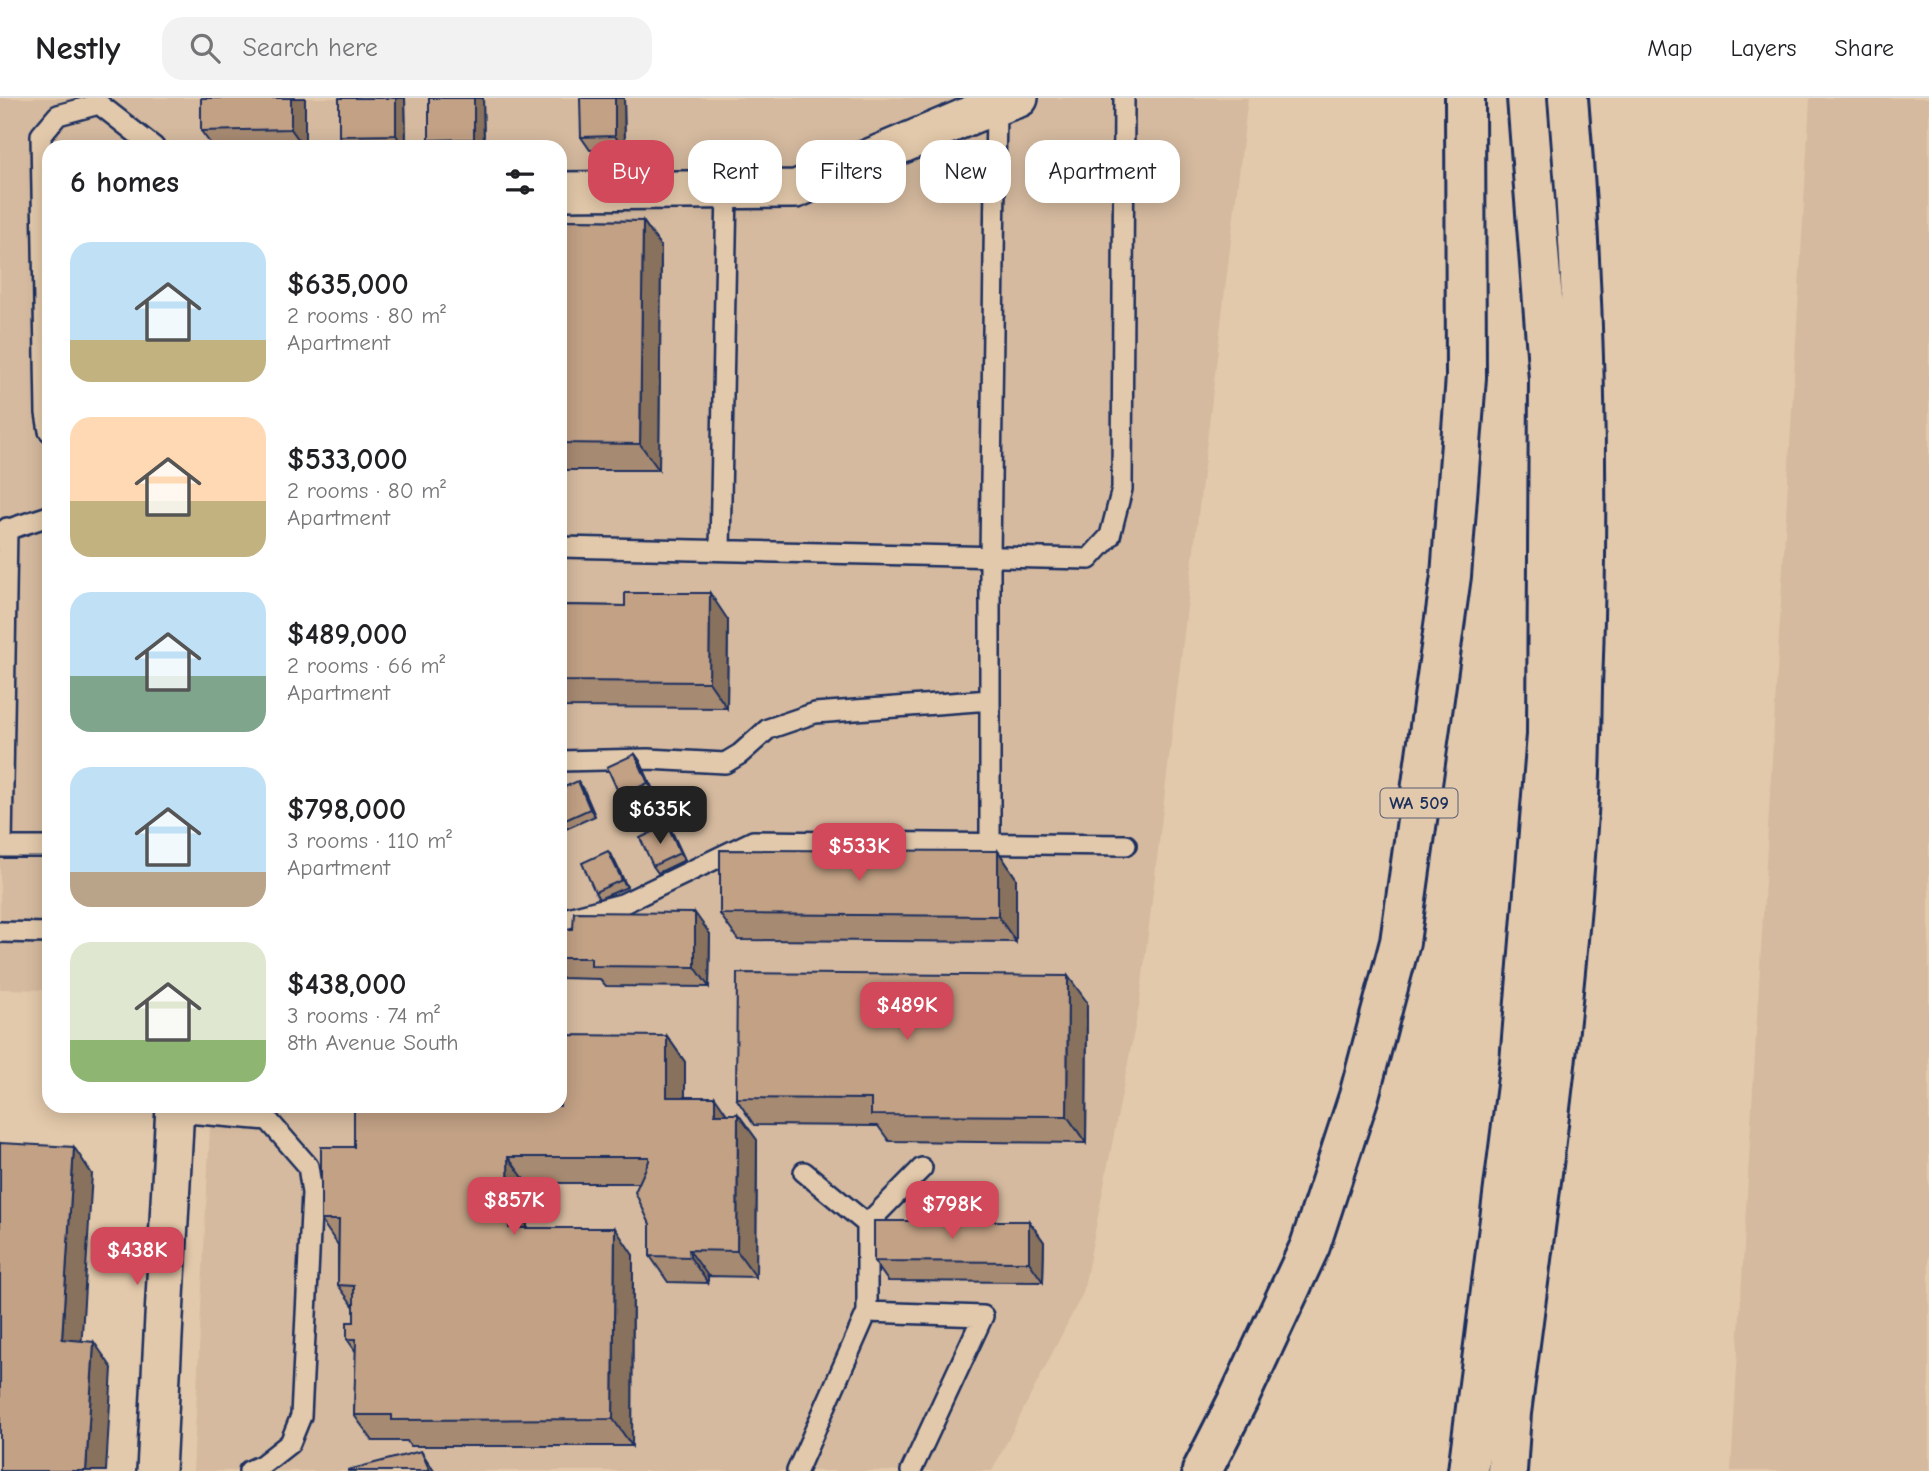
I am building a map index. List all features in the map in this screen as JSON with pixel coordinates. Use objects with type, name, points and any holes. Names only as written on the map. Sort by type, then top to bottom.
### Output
[{"type":"highway","name":"WA 509","points":[[1202,1471],[1310,1246],[1359,1096],[1400,942],[1452,563],[1466,377],[1465,98]]},
{"type":"highway","points":[[1468,1471],[1520,1062],[1547,735],[1549,379],[1527,98]]},
{"type":"highway","points":[[1507,1471],[1511,1413],[1555,1060],[1578,824],[1587,473],[1578,211],[1568,98]]},
{"type":"street","points":[[782,189],[796,189],[1007,102]]},
{"type":"street","points":[[567,191],[688,189]]},
{"type":"street","points":[[156,1471],[175,1113]]},
{"type":"lane","points":[[567,547],[1089,559],[1110,536],[1122,489],[1124,98]]},
{"type":"lane","points":[[990,844],[990,557],[1007,102]]},
{"type":"lane","points":[[42,175],[41,135],[58,115],[99,104],[145,140]]},
{"type":"lane","points":[[720,550],[727,203]]},
{"type":"lane","points":[[42,518],[4,530],[1,847],[42,847]]},
{"type":"lane","points":[[567,761],[648,759],[725,763],[740,754],[768,729],[815,713],[990,700]]},
{"type":"lane","points":[[567,918],[622,904],[754,841],[1126,845]]},
{"type":"lane","points":[[0,932],[42,933]]},
{"type":"lane","points":[[212,1113],[268,1119],[308,1166],[312,1193],[301,1416],[290,1443],[262,1465],[249,1471]]},
{"type":"lane","points":[[797,1471],[867,1312],[867,1224],[922,1168]]},
{"type":"lane","points":[[804,1172],[867,1224]]},
{"type":"lane","points":[[867,1312],[983,1316],[911,1471]]},
{"type":"shaded area","points":[[0,98],[1248,98],[1140,1001],[1083,1293],[992,1471],[193,1471],[211,1113],[567,1113],[567,140],[42,140],[42,990],[0,989]]},
{"type":"shaded area","points":[[1810,98],[1929,98],[1929,1471],[1731,1471]]},
{"type":"building","points":[[201,98],[291,98],[291,129],[201,131]]},
{"type":"building","points":[[339,98],[396,98],[396,135],[339,136]]},
{"type":"building","points":[[429,98],[474,98],[474,139],[429,140]]},
{"type":"building","points":[[580,98],[615,98],[615,136],[581,137]]},
{"type":"building","points":[[567,220],[643,221],[640,444],[567,443]]},
{"type":"building","points":[[625,593],[710,593],[709,682],[567,681],[567,605],[625,606]]},
{"type":"building","points":[[635,754],[648,783],[620,796],[607,767]]},
{"type":"building","points":[[578,781],[590,809],[567,819],[567,786]]},
{"type":"building","points":[[667,825],[680,853],[653,866],[640,838]]},
{"type":"building","points":[[720,850],[998,851],[998,916],[720,914]]},
{"type":"building","points":[[608,851],[622,880],[595,892],[582,863]]},
{"type":"building","points":[[574,912],[695,913],[695,967],[591,966],[591,958],[567,958],[567,929],[573,929]]},
{"type":"building","points":[[737,973],[1068,976],[1067,1116],[871,1115],[871,1099],[736,1098]]},
{"type":"building","points":[[567,1035],[667,1036],[667,1097],[715,1097],[715,1114],[738,1114],[737,1251],[689,1250],[690,1257],[650,1256],[650,1224],[635,1192],[649,1157],[508,1157],[509,1228],[615,1228],[613,1419],[392,1420],[392,1415],[354,1415],[356,1339],[347,1339],[347,1322],[354,1322],[354,1286],[338,1285],[339,1220],[321,1220],[321,1147],[354,1147],[354,1113],[567,1113]]},
{"type":"building","points":[[0,1143],[74,1147],[62,1339],[94,1342],[86,1471],[0,1471]]},
{"type":"building","points":[[874,1221],[1029,1221],[1029,1262],[874,1261]]},
{"type":"building","points":[[421,1451],[430,1471],[348,1471],[348,1470]]}]
